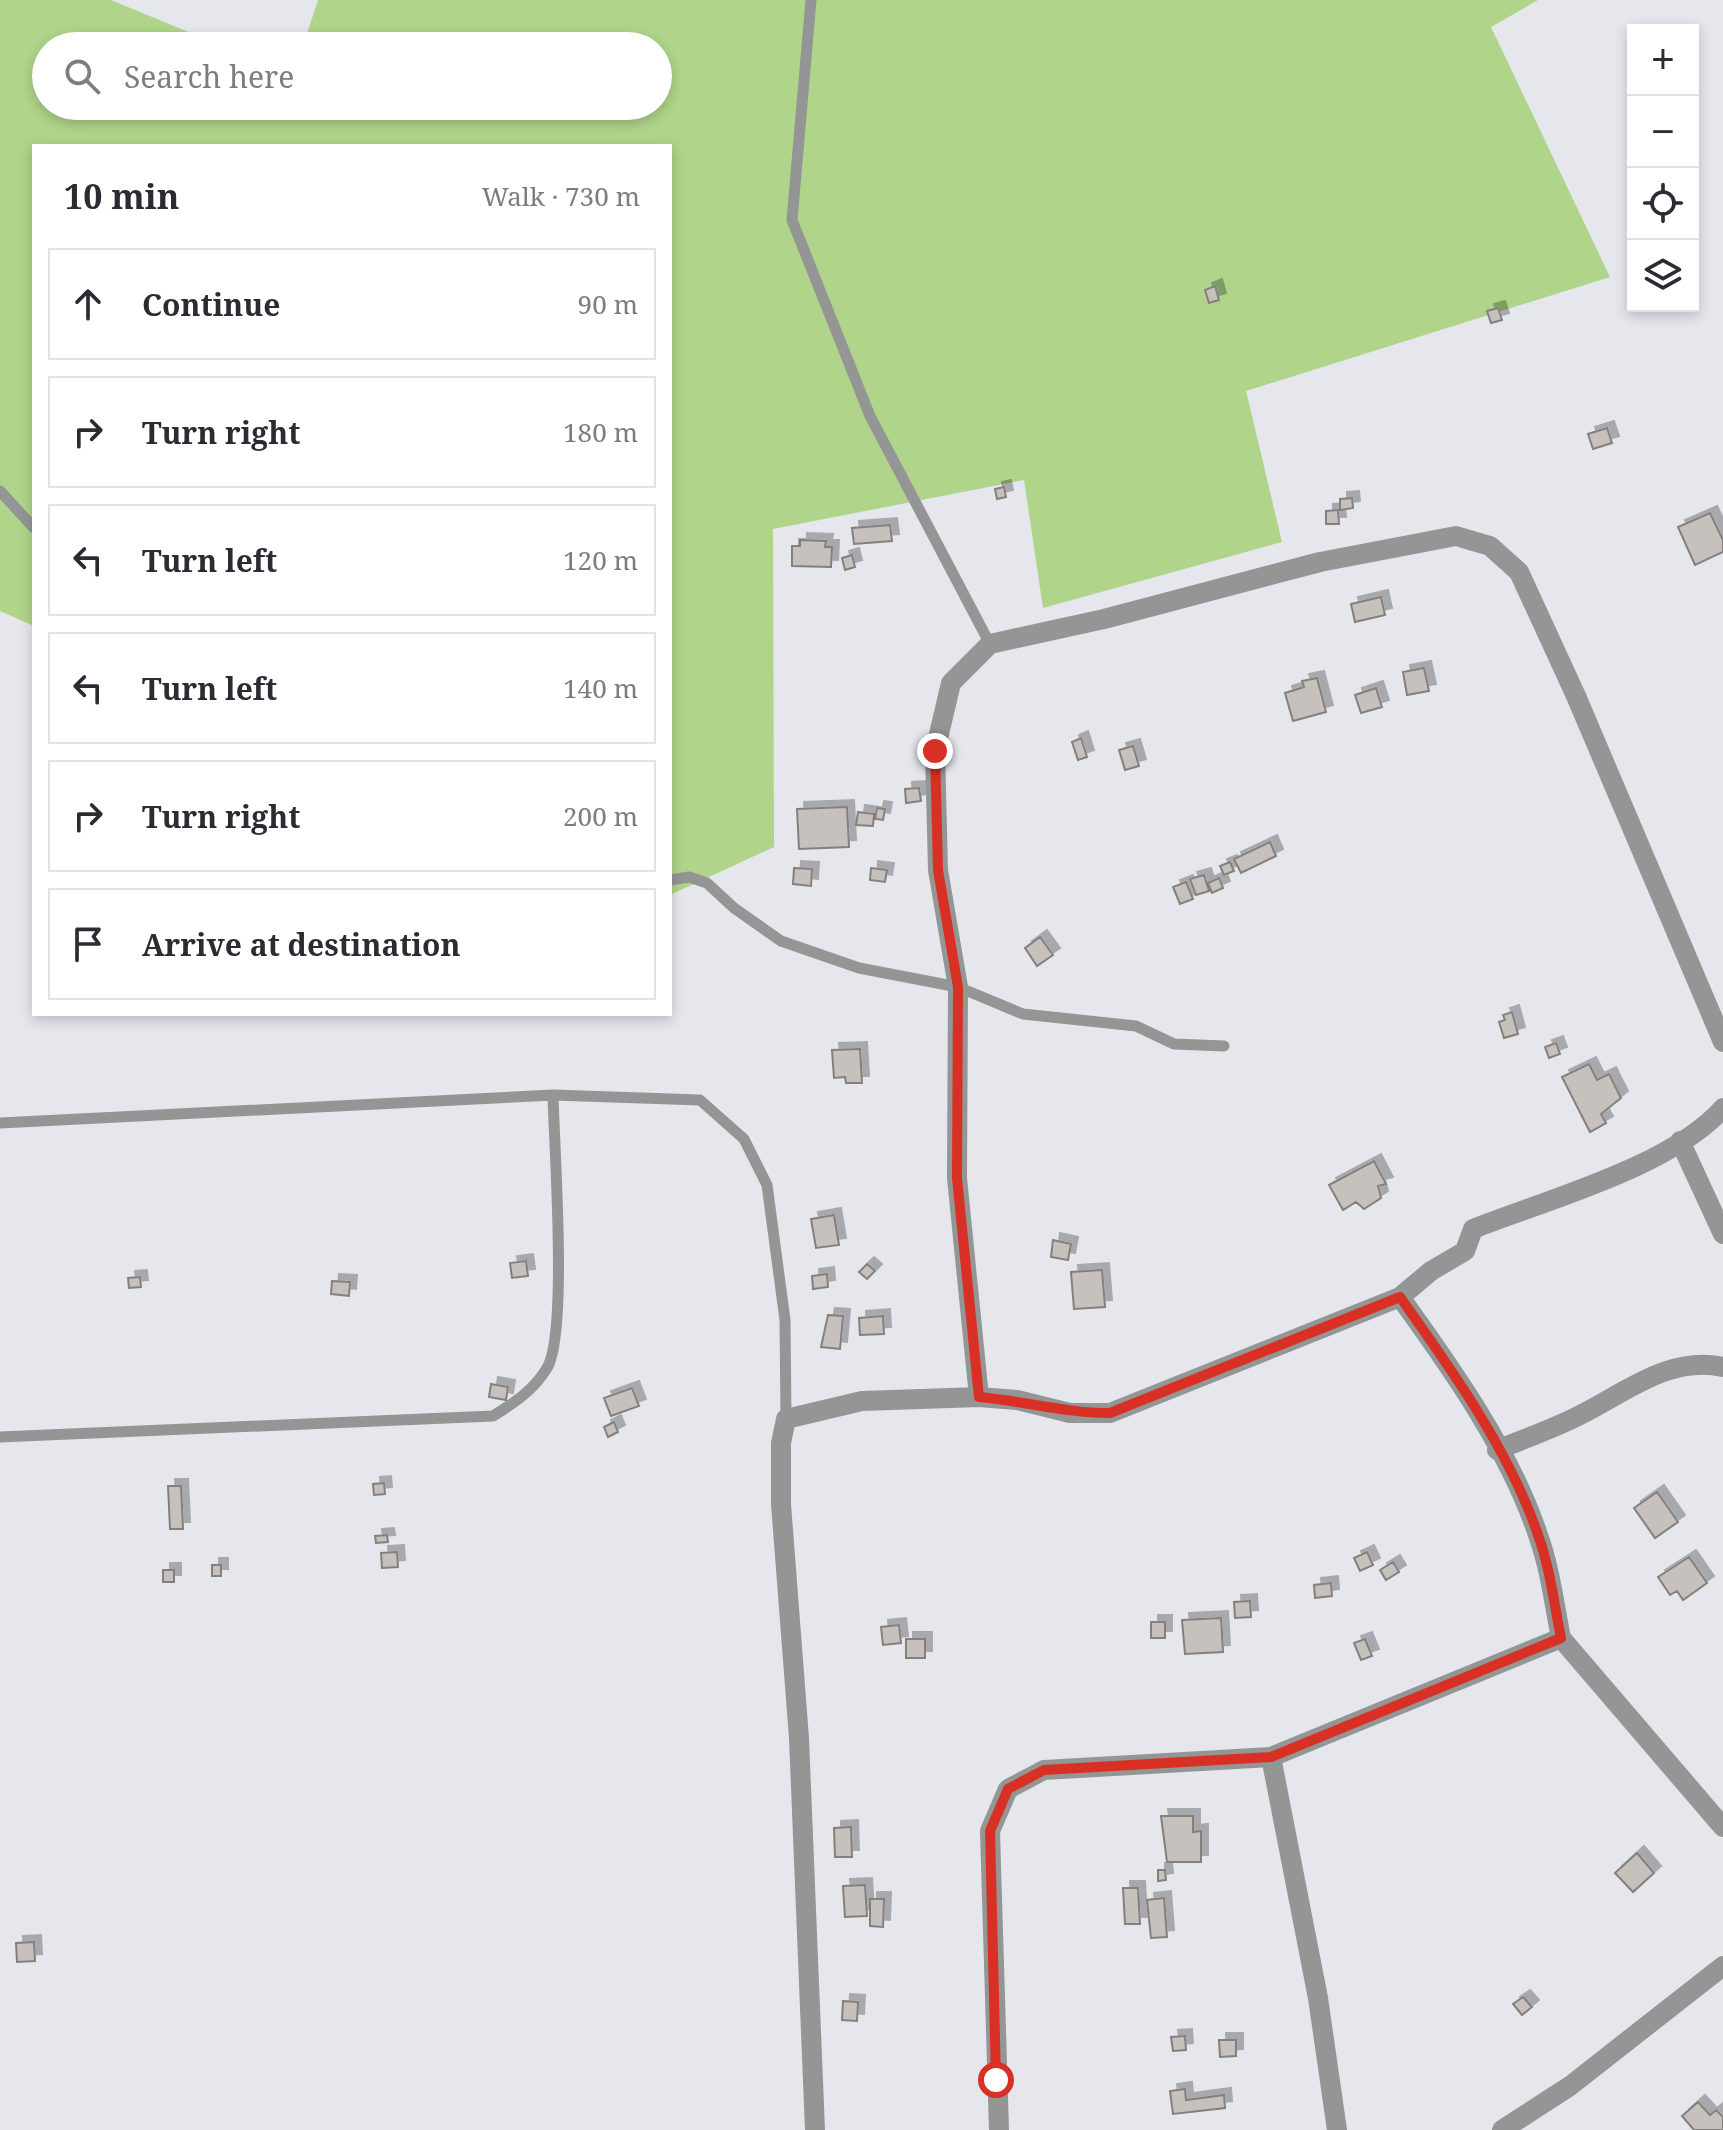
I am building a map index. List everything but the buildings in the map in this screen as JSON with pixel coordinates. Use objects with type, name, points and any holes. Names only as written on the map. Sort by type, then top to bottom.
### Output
[{"type":"street","points":[[979,1397],[957,1178],[958,987],[938,870],[935,751],[951,683],[990,644],[1104,619],[1350,556],[1456,536],[1490,546],[1519,572],[1576,696],[1723,1042]]},
{"type":"street","points":[[815,2130],[799,1738],[781,1504],[781,1443],[786,1419],[862,1401],[979,1397],[1017,1400],[1070,1413],[1110,1413],[1400,1297],[1431,1271],[1465,1251],[1473,1229],[1656,1157],[1712,1120],[1723,1108]]},
{"type":"street","points":[[1680,1141],[1723,1234]]},
{"type":"street","points":[[1400,1297],[1461,1382],[1523,1496],[1539,1537],[1561,1638],[1723,1827]]},
{"type":"street","points":[[1497,1450],[1583,1414],[1643,1380],[1700,1362],[1723,1367]]},
{"type":"street","points":[[999,2130],[990,1831],[1008,1789],[1044,1770],[1271,1757],[1561,1638]]},
{"type":"street","points":[[1271,1757],[1318,1998],[1337,2130]]},
{"type":"street","points":[[1502,2130],[1570,2086],[1723,1966]]},
{"type":"lane","points":[[811,0],[792,220],[870,416],[990,644]]},
{"type":"lane","points":[[0,491],[32,526]]},
{"type":"lane","points":[[672,880],[689,877],[707,883],[734,908],[781,941],[859,968],[958,987],[1023,1014],[1136,1026],[1174,1044],[1224,1046]]},
{"type":"lane","points":[[0,1123],[553,1095],[700,1100],[744,1139],[767,1185],[782,1279],[788,1361],[786,1419]]},
{"type":"lane","points":[[0,1437],[493,1416],[522,1398],[548,1367],[558,1323],[553,1095]]},
{"type":"green space","points":[[0,0],[111,0],[188,32],[32,32],[32,120],[672,120],[672,32],[308,32],[318,0],[1538,0],[1491,27],[1610,277],[1246,391],[1282,542],[1043,608],[1024,480],[773,529],[774,847],[672,894],[672,144],[32,144],[32,625],[0,611]]},
{"type":"route","points":[[935,751],[938,870],[958,987],[955,1077],[957,1178],[979,1397],[1017,1400],[1070,1413],[1110,1413],[1400,1297],[1461,1382],[1523,1496],[1548,1570],[1561,1638],[1271,1757],[1044,1770],[1008,1789],[990,1831],[996,2080]]}]
